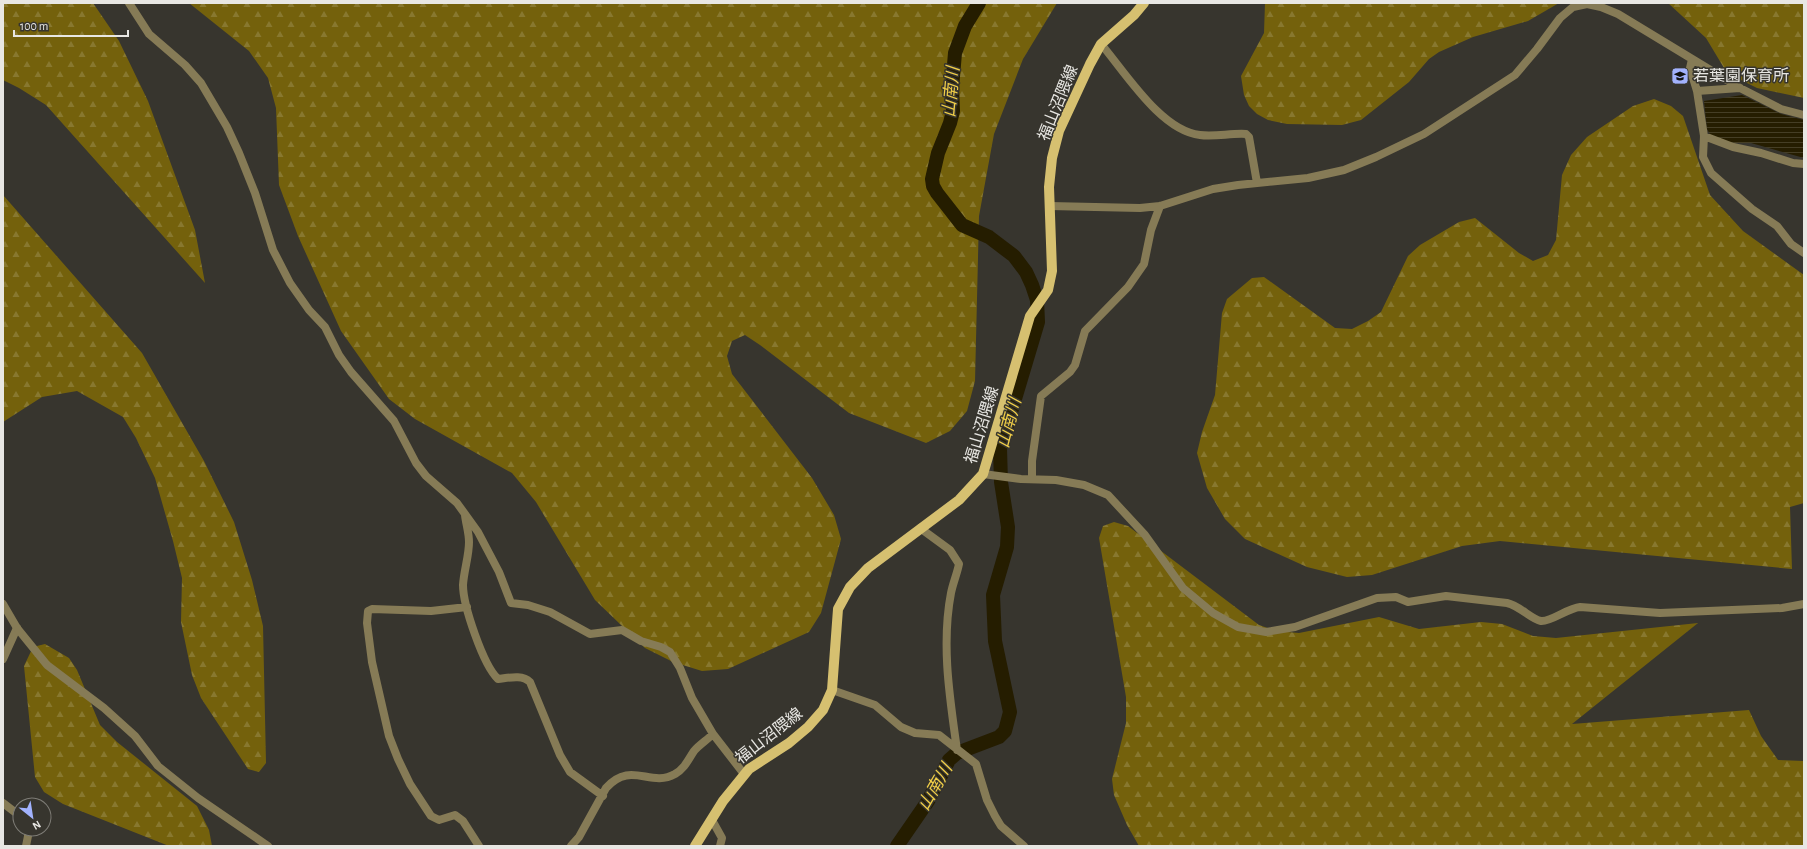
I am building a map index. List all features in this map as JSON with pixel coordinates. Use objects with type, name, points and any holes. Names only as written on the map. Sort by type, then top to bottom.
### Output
[{"type":"main road","name":"福山沼隈線","points":[[695,846],[723,801],[749,768],[789,743],[808,727],[823,710],[832,690],[838,610],[850,587],[868,568],[959,500],[982,474],[1028,322],[1034,308],[1042,300],[1048,290],[1052,271],[1049,187],[1052,158],[1059,130],[1101,44],[1134,15],[1144,3]]},
{"type":"street","points":[[129,3],[149,34],[185,65],[201,83],[227,127],[239,153],[255,193],[273,250],[298,294],[309,310],[325,327],[339,355],[351,372],[394,421],[416,463],[423,472],[465,513],[478,532],[499,572],[511,603],[550,612],[590,634],[622,630],[642,641],[661,647],[670,652],[680,668],[692,698],[712,734],[744,774]]},
{"type":"street","points":[[1050,206],[1140,208],[1160,206],[1214,189],[1308,178],[1344,170],[1376,157],[1424,134],[1515,75],[1560,18],[1573,7],[1587,4],[1602,7],[1618,14],[1740,88],[1781,109],[1804,115]]},
{"type":"street","points":[[1101,44],[1137,89],[1168,121],[1187,132],[1200,136],[1246,134],[1249,138],[1257,183]]},
{"type":"street","points":[[1692,59],[1690,68],[1697,91],[1704,136],[1703,157],[1711,173],[1752,209],[1777,226],[1791,244],[1804,253]]},
{"type":"street","points":[[1697,91],[1740,88]]},
{"type":"street","points":[[1704,136],[1732,147],[1761,153],[1793,163],[1804,164]]},
{"type":"street","points":[[1032,479],[1032,461],[1041,396],[1070,372],[1075,365],[1085,332],[1128,287],[1144,264],[1151,230],[1160,206]]},
{"type":"street","points":[[982,474],[1056,480],[1084,485],[1108,495],[1145,535],[1183,588],[1213,613],[1238,627],[1266,632],[1296,627],[1377,598],[1396,597],[1408,602],[1446,596],[1507,603],[1515,605],[1541,621],[1547,620],[1573,608],[1580,607],[1660,613],[1782,608],[1804,604]]},
{"type":"street","points":[[465,513],[469,541],[463,586],[466,607],[477,640],[495,676],[498,679],[516,677],[526,678],[530,682],[570,772],[603,796]]},
{"type":"street","points":[[920,528],[950,550],[960,564],[951,593],[947,651],[949,694],[957,750]]},
{"type":"street","points":[[3,604],[17,628],[47,665],[104,708],[135,736],[158,766],[198,798],[268,846]]},
{"type":"street","points":[[466,607],[431,611],[372,609],[368,612],[367,623],[372,662],[389,736],[410,784],[431,816],[439,820],[455,815],[463,821],[479,846]]},
{"type":"street","points":[[3,658],[17,628]]},
{"type":"street","points":[[832,690],[875,705],[901,727],[915,733],[939,735],[976,764],[987,800],[1001,826],[1024,846]]},
{"type":"street","points":[[571,846],[579,837],[611,783],[624,775],[648,778],[674,775],[684,767],[695,750],[712,734]]},
{"type":"street","points":[[3,803],[12,810]]},
{"type":"street","points":[[712,820],[722,838],[720,846]]},
{"type":"green space","points":[[3,3],[93,3],[119,41],[148,101],[195,230],[205,283],[46,105],[3,80]]},
{"type":"green space","points":[[189,3],[1057,3],[1023,59],[994,134],[979,216],[975,381],[967,411],[950,431],[926,443],[849,413],[745,335],[732,341],[727,356],[732,374],[812,478],[834,515],[841,539],[821,613],[809,632],[728,669],[702,671],[673,662],[645,648],[595,600],[536,502],[512,473],[415,419],[389,399],[341,331],[298,236],[279,185],[276,108],[268,78],[249,51]]},
{"type":"green space","points":[[1265,3],[1559,3],[1528,21],[1473,37],[1439,52],[1429,59],[1409,82],[1361,120],[1342,125],[1287,124],[1268,120],[1257,114],[1249,106],[1244,95],[1241,76],[1264,33]]},
{"type":"green space","points":[[1668,3],[1804,3],[1804,98],[1757,88],[1727,73],[1706,38]]},
{"type":"green space","points":[[1654,99],[1671,106],[1683,116],[1710,195],[1743,231],[1804,275],[1804,503],[1790,507],[1792,569],[1500,541],[1462,546],[1372,575],[1347,577],[1307,567],[1245,539],[1225,519],[1207,488],[1197,453],[1202,432],[1215,395],[1222,313],[1227,299],[1252,278],[1264,277],[1335,328],[1352,329],[1381,312],[1408,256],[1420,245],[1459,222],[1475,218],[1519,253],[1533,261],[1548,255],[1556,240],[1562,175],[1571,155],[1587,137],[1633,106]]},
{"type":"green space","points":[[3,195],[142,353],[204,461],[234,522],[252,580],[263,626],[266,763],[259,772],[248,769],[201,698],[192,675],[181,622],[182,578],[173,541],[155,478],[136,438],[123,417],[77,391],[42,397],[3,422]]},
{"type":"green space","points":[[1114,522],[1128,526],[1259,625],[1276,631],[1299,633],[1379,617],[1419,629],[1481,622],[1502,624],[1533,636],[1556,638],[1698,623],[1572,724],[1749,710],[1761,736],[1778,760],[1804,761],[1804,846],[1139,846],[1127,825],[1114,795],[1112,779],[1126,723],[1126,697],[1099,538],[1103,526]]},
{"type":"green space","points":[[45,644],[69,658],[77,670],[100,725],[117,742],[197,806],[209,830],[212,846],[169,846],[63,804],[44,792],[35,777],[24,666],[33,647]]},
{"type":"shaded area","points":[[1742,95],[1781,114],[1804,120],[1804,158],[1751,143],[1734,143],[1719,140],[1711,136],[1707,129],[1704,101]]},
{"type":"waterway","name":"山南川","points":[[897,846],[928,801],[949,760],[957,753],[999,737],[1005,731],[1010,712],[995,641],[993,595],[1007,547],[1008,527],[1001,482],[1000,449],[1038,322],[1037,300],[1026,272],[1014,256],[989,237],[962,225],[937,193],[933,186],[932,179],[938,153],[950,123],[953,111],[952,88],[955,53],[965,26],[979,3]]},
{"type":"place","name":"若葉園保育所","points":[[1680,76]]}]
